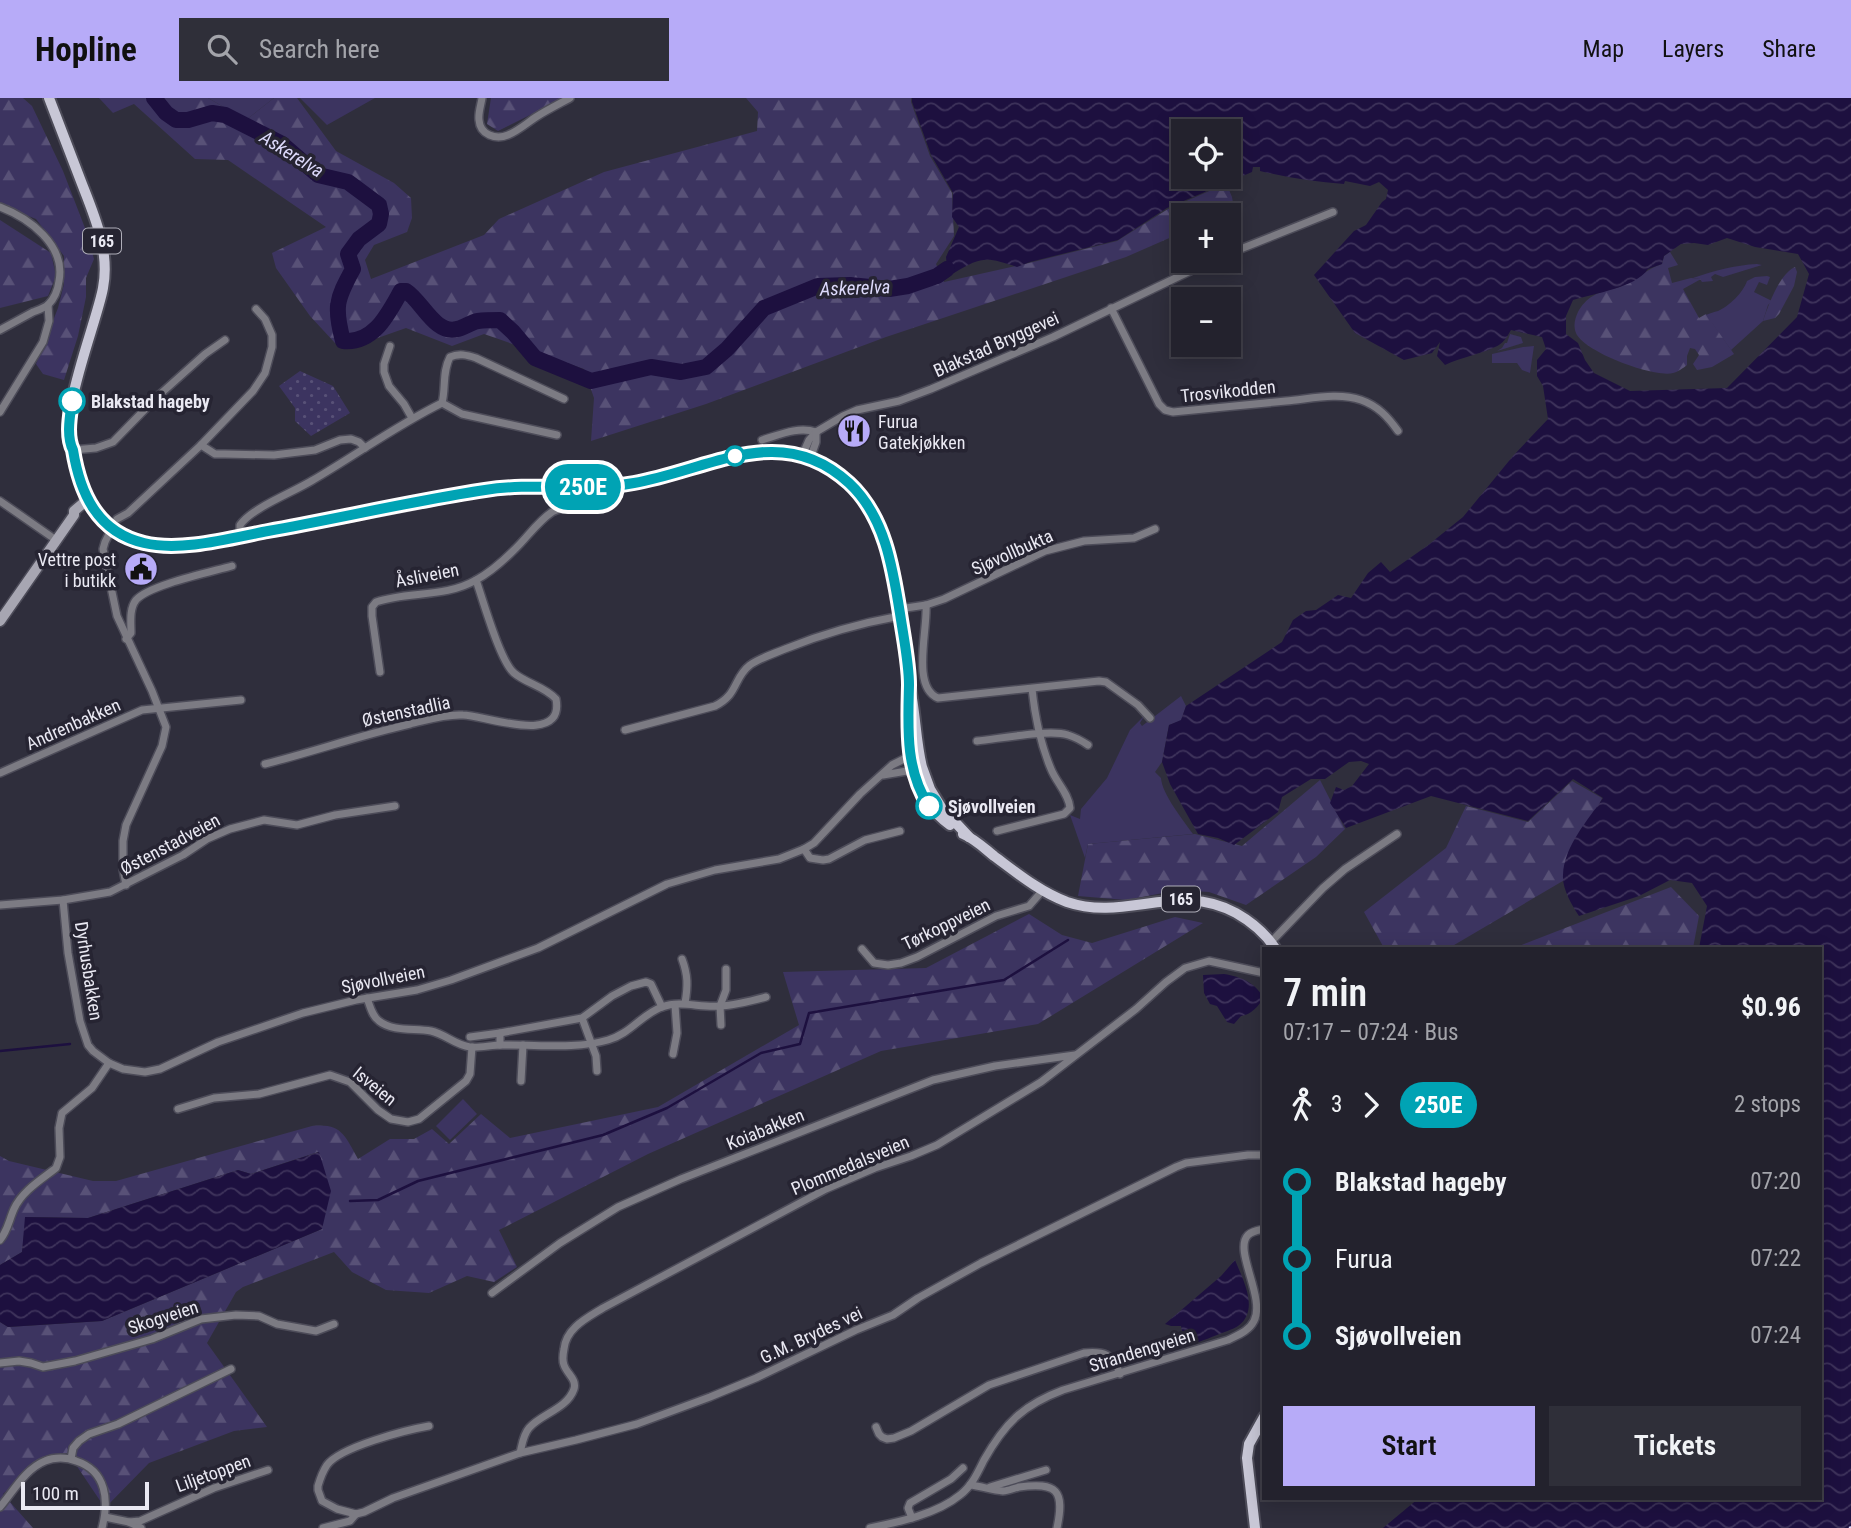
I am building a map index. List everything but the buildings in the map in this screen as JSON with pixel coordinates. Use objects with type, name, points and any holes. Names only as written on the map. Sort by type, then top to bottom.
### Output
[{"type":"main road","name":"165","points":[[49,98],[100,236],[105,266],[98,309],[72,398],[70,446],[89,503],[131,539],[155,545],[187,545],[485,490],[534,486],[598,487],[641,482],[753,452],[773,452],[806,458],[850,484],[873,514],[885,544],[900,612],[915,763],[941,807],[969,837],[1043,890],[1070,903],[1094,908],[1114,908],[1178,899],[1211,902],[1243,916],[1273,945]]},
{"type":"main road","points":[[1255,1528],[1247,1453],[1254,1432],[1262,1420]]},
{"type":"street","points":[[482,98],[480,126],[492,136],[502,137],[570,98]]},
{"type":"street","points":[[0,207],[20,215],[46,238],[56,253],[60,277],[54,297],[48,305],[0,330]]},
{"type":"street","points":[[1241,249],[1333,212]]},
{"type":"street","name":"Blakstad Bryggevei","points":[[816,432],[857,410],[899,401],[1054,337],[1185,273]]},
{"type":"street","points":[[0,412],[43,342],[49,321],[48,305]]},
{"type":"street","name":"Trosvikodden","points":[[1111,308],[1159,404],[1165,410],[1173,412],[1347,397],[1359,399],[1378,408],[1398,431]]},
{"type":"street","points":[[126,885],[123,869],[126,825],[162,746],[166,727],[117,616],[103,549],[114,524],[201,445],[253,391],[265,373],[272,348],[272,335],[265,319],[256,309]]},
{"type":"street","points":[[73,450],[96,448],[113,442],[157,397],[205,354],[225,340]]},
{"type":"street","points":[[390,346],[384,372],[389,386],[412,418]]},
{"type":"street","points":[[240,536],[240,525],[251,513],[310,482],[412,418],[442,403],[446,364],[450,357],[456,354],[476,358],[564,399]]},
{"type":"street","points":[[442,403],[462,414],[557,435]]},
{"type":"street","points":[[762,440],[797,430],[808,429],[816,432],[809,440],[806,458]]},
{"type":"street","points":[[201,445],[215,454],[274,455],[314,450],[340,440],[351,439],[365,448]]},
{"type":"street","name":"Åsliveien","points":[[380,672],[372,616],[372,607],[376,602],[453,590],[476,580],[515,550],[551,513],[564,508],[595,504],[599,498],[598,487]]},
{"type":"street","points":[[0,501],[56,540]]},
{"type":"street","points":[[0,621],[74,516],[74,511],[89,503]]},
{"type":"street","name":"Sjøvollbukta","points":[[900,612],[926,606],[963,591],[1045,551],[1084,541],[1134,538],[1155,529]]},
{"type":"street","points":[[126,639],[131,633],[132,609],[136,600],[164,586],[232,566]]},
{"type":"street","name":"Østenstadlia","points":[[265,764],[374,732],[450,715],[466,715],[523,726],[536,726],[553,718],[557,710],[556,699],[548,691],[523,680],[511,671],[476,580]]},
{"type":"street","points":[[926,606],[927,622],[922,650],[926,685],[930,694],[938,698],[1032,689],[1062,683],[1103,681],[1138,705],[1150,719]]},
{"type":"street","points":[[625,730],[715,706],[729,697],[748,666],[765,657],[810,639],[900,612]]},
{"type":"street","points":[[997,831],[1064,814],[1070,808],[1052,773],[1038,734],[1032,689]]},
{"type":"street","name":"Andrenbakken","points":[[0,773],[133,714],[159,707],[241,700]]},
{"type":"street","points":[[977,741],[1038,734],[1065,734],[1088,745]]},
{"type":"street","name":"Sjøvollveien","points":[[88,1045],[109,1063],[131,1071],[160,1069],[218,1042],[291,1017],[337,1004],[428,986],[509,960],[667,884],[715,870],[779,859],[804,849],[814,843],[860,794],[898,761],[915,763]]},
{"type":"street","points":[[883,775],[915,763]]},
{"type":"street","name":"Østenstadveien","points":[[0,905],[63,900],[110,892],[183,855],[207,839],[230,829],[264,820],[296,825],[395,806]]},
{"type":"street","points":[[804,849],[810,858],[823,860],[865,840],[900,831]]},
{"type":"street","points":[[1273,945],[1323,888],[1345,869],[1397,834]]},
{"type":"street","name":"Tørkoppveien","points":[[862,949],[874,963],[901,963],[996,916],[1029,906],[1043,890]]},
{"type":"street","name":"Dyrhusbakken","points":[[63,900],[68,953],[80,1021],[88,1045]]},
{"type":"street","points":[[682,959],[688,984],[685,1003]]},
{"type":"street","name":"Plommedalsveien","points":[[520,1453],[528,1429],[563,1404],[573,1391],[574,1382],[564,1365],[564,1342],[579,1323],[826,1189],[937,1145],[1041,1082],[1185,968],[1203,961],[1214,961],[1262,973]]},
{"type":"street","points":[[721,1025],[720,1006],[726,990],[726,969]]},
{"type":"street","points":[[470,1037],[582,1018],[612,996],[646,982],[651,984],[662,1007]]},
{"type":"street","points":[[368,998],[373,1015],[380,1022],[399,1029],[437,1032],[461,1045],[472,1047],[592,1044],[623,1034],[662,1007],[685,1003],[720,1006],[766,997]]},
{"type":"street","points":[[674,1054],[677,1033],[675,1005]]},
{"type":"street","points":[[582,1018],[596,1056],[597,1072]]},
{"type":"street","points":[[533,1028],[533,1045]]},
{"type":"street","points":[[500,1033],[500,1045]]},
{"type":"street","points":[[521,1081],[523,1045]]},
{"type":"street","name":"Isveien","points":[[178,1109],[214,1098],[259,1094],[330,1075],[350,1082],[391,1119],[408,1122],[419,1119],[466,1081],[470,1074],[472,1047]]},
{"type":"street","name":"Koiabakken","points":[[492,1293],[560,1243],[618,1207],[681,1179],[933,1080],[995,1066],[1076,1055]]},
{"type":"street","points":[[0,1240],[8,1230],[21,1198],[56,1168],[59,1162],[62,1113],[92,1088],[109,1063]]},
{"type":"street","name":"G.M. Brydes vei","points":[[323,1528],[350,1521],[356,1514],[414,1490],[520,1453],[637,1423],[710,1398],[893,1315],[981,1263],[1181,1164],[1262,1155]]},
{"type":"street","name":"Strandengveien","points":[[870,1528],[912,1518],[955,1499],[970,1485],[1001,1432],[1026,1408],[1063,1390],[1228,1340],[1244,1332],[1254,1321],[1258,1310],[1246,1259],[1246,1239],[1251,1233],[1262,1230]]},
{"type":"street","name":"Skogveien","points":[[0,1363],[19,1361],[43,1367],[75,1361],[152,1339],[201,1319],[249,1314],[278,1324],[316,1331],[334,1324]]},
{"type":"street","points":[[876,1427],[882,1437],[894,1438],[911,1431],[989,1384],[1084,1353],[1097,1352],[1109,1356],[1115,1362],[1119,1374]]},
{"type":"street","points":[[71,1459],[73,1448],[89,1434],[118,1424],[231,1369]]},
{"type":"street","points":[[356,1514],[337,1510],[322,1501],[317,1490],[327,1465],[343,1454],[372,1441],[429,1426]]},
{"type":"street","points":[[0,1507],[34,1467],[57,1458],[71,1459],[90,1468],[103,1482],[106,1494],[102,1528]]},
{"type":"street","points":[[912,1518],[908,1508],[910,1503],[951,1479],[963,1468]]},
{"type":"street","name":"Liljetoppen","points":[[129,1522],[140,1521],[214,1488],[268,1469]]},
{"type":"street","points":[[988,1487],[1046,1470]]},
{"type":"street","points":[[970,1485],[1002,1491],[1033,1485],[1052,1488],[1060,1500],[1057,1528]]},
{"type":"street","points":[[105,1517],[129,1522],[141,1528]]},
{"type":"green space","points":[[0,98],[23,98],[32,106],[63,171],[94,259],[86,278],[86,297],[78,336],[64,380],[43,374],[36,364],[58,308],[64,284],[64,256],[36,219],[0,205]]},
{"type":"green space","points":[[99,98],[134,98],[134,104],[113,113]]},
{"type":"green space","points":[[134,98],[208,98],[246,120],[274,98],[297,98],[336,151],[394,183],[411,198],[412,218],[407,232],[374,245],[365,260],[371,279],[484,235],[499,219],[604,172],[757,131],[758,112],[746,98],[911,98],[930,156],[952,193],[954,236],[936,264],[944,282],[1117,241],[1171,208],[1171,237],[1126,257],[886,337],[706,404],[591,441],[594,398],[584,369],[484,334],[452,346],[406,328],[352,347],[335,343],[310,316],[276,268],[272,253],[326,227],[228,160],[195,159],[134,104]]},
{"type":"green space","points":[[208,98],[274,98],[246,120]]},
{"type":"green space","points":[[300,98],[375,98],[327,125]]},
{"type":"green space","points":[[491,98],[564,98],[498,131],[487,124]]},
{"type":"green space","points":[[1214,189],[1229,189],[1233,203],[1182,203]]},
{"type":"green space","points":[[0,220],[51,253],[56,276],[48,296],[0,308]]},
{"type":"green space","points":[[1670,252],[1678,265],[1668,268],[1672,283],[1691,278],[1701,279],[1683,289],[1699,318],[1706,314],[1734,354],[1712,367],[1697,370],[1693,364],[1699,355],[1695,349],[1690,348],[1687,365],[1680,370],[1651,372],[1620,362],[1582,340],[1576,333],[1575,322],[1586,301],[1597,294],[1624,285],[1662,264],[1664,256]]},
{"type":"green space","points":[[1762,265],[1723,277],[1715,274],[1711,277],[1713,281],[1702,282],[1693,278],[1724,269]]},
{"type":"green space","points":[[1795,267],[1797,272],[1794,286],[1779,314],[1763,321],[1784,276]]},
{"type":"green space","points":[[1770,277],[1767,285],[1759,282],[1754,292],[1772,301],[1763,321],[1731,350],[1706,315],[1731,302],[1747,281]]},
{"type":"green space","points":[[1510,334],[1521,337],[1523,343],[1497,351],[1507,343]]},
{"type":"green space","points":[[1534,346],[1530,373],[1522,370],[1517,363],[1492,363],[1492,354]]},
{"type":"green space","points":[[300,371],[333,386],[350,413],[311,436],[295,421],[295,408],[279,386]]},
{"type":"green space","points":[[1181,696],[1186,706],[1181,721],[1169,725],[1162,762],[1155,772],[1193,834],[1088,844],[1085,858],[1070,815],[1080,819],[1081,809],[1107,778],[1130,730],[1143,717],[1140,723],[1142,726]]},
{"type":"green space","points":[[1320,780],[1345,829],[1316,857],[1246,905],[1209,892],[1179,890],[1126,900],[1078,896],[1088,844],[1195,834],[1242,846]]},
{"type":"green space","points":[[1572,781],[1602,798],[1572,871],[1573,875],[1451,947],[1383,947],[1364,912],[1446,848],[1466,806],[1528,822]]},
{"type":"green space","points":[[1671,887],[1699,916],[1693,947],[1517,947]]},
{"type":"green space","points":[[1029,914],[1062,935],[1092,943],[1175,917],[1203,923],[1038,1024],[881,1051],[648,1154],[499,1230],[517,1267],[494,1282],[467,1276],[429,1293],[386,1290],[352,1272],[334,1252],[243,1287],[236,1292],[207,1343],[267,1427],[234,1431],[149,1463],[105,1508],[68,1453],[45,1456],[3,1494],[33,1528],[0,1528],[0,1322],[8,1327],[102,1321],[322,1229],[318,1152],[251,1174],[238,1170],[88,1218],[26,1217],[22,1252],[0,1265],[0,1156],[9,1161],[93,1181],[116,1181],[312,1126],[336,1129],[346,1138],[358,1159],[390,1139],[414,1139],[432,1129],[449,1144],[481,1114],[510,1138],[658,1107],[799,1025],[783,972],[926,968]]},
{"type":"green space","points":[[463,1099],[477,1114],[450,1140],[436,1126]]},
{"type":"water","points":[[912,98],[1851,98],[1851,1528],[1383,1528],[1417,1500],[1822,1500],[1822,947],[1699,947],[1707,906],[1692,883],[1670,880],[1639,896],[1579,916],[1564,886],[1564,864],[1572,844],[1603,798],[1573,779],[1528,821],[1431,796],[1346,828],[1330,803],[1336,787],[1344,790],[1352,786],[1369,764],[1361,761],[1349,762],[1325,779],[1311,779],[1282,797],[1278,812],[1234,845],[1198,834],[1170,784],[1162,762],[1169,725],[1181,720],[1186,706],[1282,642],[1293,620],[1306,611],[1316,610],[1338,595],[1351,598],[1368,573],[1381,562],[1390,572],[1463,517],[1513,456],[1548,419],[1543,386],[1537,376],[1537,360],[1546,349],[1542,337],[1511,330],[1498,346],[1445,365],[1437,356],[1440,342],[1432,353],[1404,360],[1355,333],[1314,275],[1354,231],[1366,225],[1386,199],[1388,190],[1379,182],[1370,186],[1345,181],[1344,184],[1312,181],[1260,171],[1260,167],[1253,167],[1252,172],[1241,177],[1241,119],[1171,119],[1171,189],[1212,189],[1179,203],[1171,203],[1171,206],[1118,240],[1017,267],[985,260],[971,263],[954,273],[947,269],[946,257],[959,227],[952,217],[953,193],[931,155]],"holes":[[[1727,238],[1755,247],[1798,254],[1809,274],[1797,317],[1727,388],[1630,391],[1594,373],[1578,343],[1566,334],[1566,316],[1573,300],[1634,281],[1648,269],[1662,264],[1664,256],[1681,244],[1708,245]]]},
{"type":"water","points":[[1224,974],[1247,981],[1262,996],[1260,1004],[1234,1024],[1227,1022],[1217,1006],[1210,1004],[1204,993],[1203,975]]},
{"type":"water","points":[[319,1152],[331,1191],[322,1229],[102,1321],[8,1327],[0,1322],[0,1265],[22,1252],[25,1217],[88,1218],[238,1170],[251,1174]]},
{"type":"water","points":[[1235,1260],[1248,1294],[1248,1312],[1245,1319],[1230,1330],[1199,1342],[1180,1345],[1183,1336],[1181,1326],[1165,1324],[1221,1276]]},
{"type":"waterway","name":"Askerelva","points":[[154,98],[166,113],[176,120],[188,120],[212,113],[225,115],[282,144],[318,175],[348,182],[379,205],[379,224],[359,239],[348,254],[353,269],[338,304],[338,320],[343,341],[354,341],[372,333],[385,318],[401,291],[406,291],[442,327],[449,330],[478,321],[500,320],[535,358],[591,381],[651,367],[681,372],[706,367],[727,349],[764,308],[818,286],[850,285],[889,289],[908,286],[937,276],[947,269]]},
{"type":"waterway","points":[[350,1201],[378,1200],[418,1181],[603,1135],[667,1108],[761,1053],[800,1044],[809,1013],[1004,980],[1068,940]]},
{"type":"waterway","points":[[0,1051],[70,1044]]},
{"type":"bus line","name":"250E","points":[[72,401],[70,446],[89,503],[112,528],[131,539],[155,545],[187,545],[485,490],[517,486],[618,486],[753,452],[785,453],[821,464],[844,479],[862,497],[878,524],[885,544],[906,656],[911,758],[916,780],[929,806]]},
{"type":"place","name":"Blakstad hageby","points":[[72,401]]},
{"type":"place","name":"Furua Gatekjøkken","points":[[854,431]]},
{"type":"place","name":"Vettre post i butikk","points":[[141,569]]},
{"type":"place","name":"Sjøvollveien","points":[[929,806]]}]
